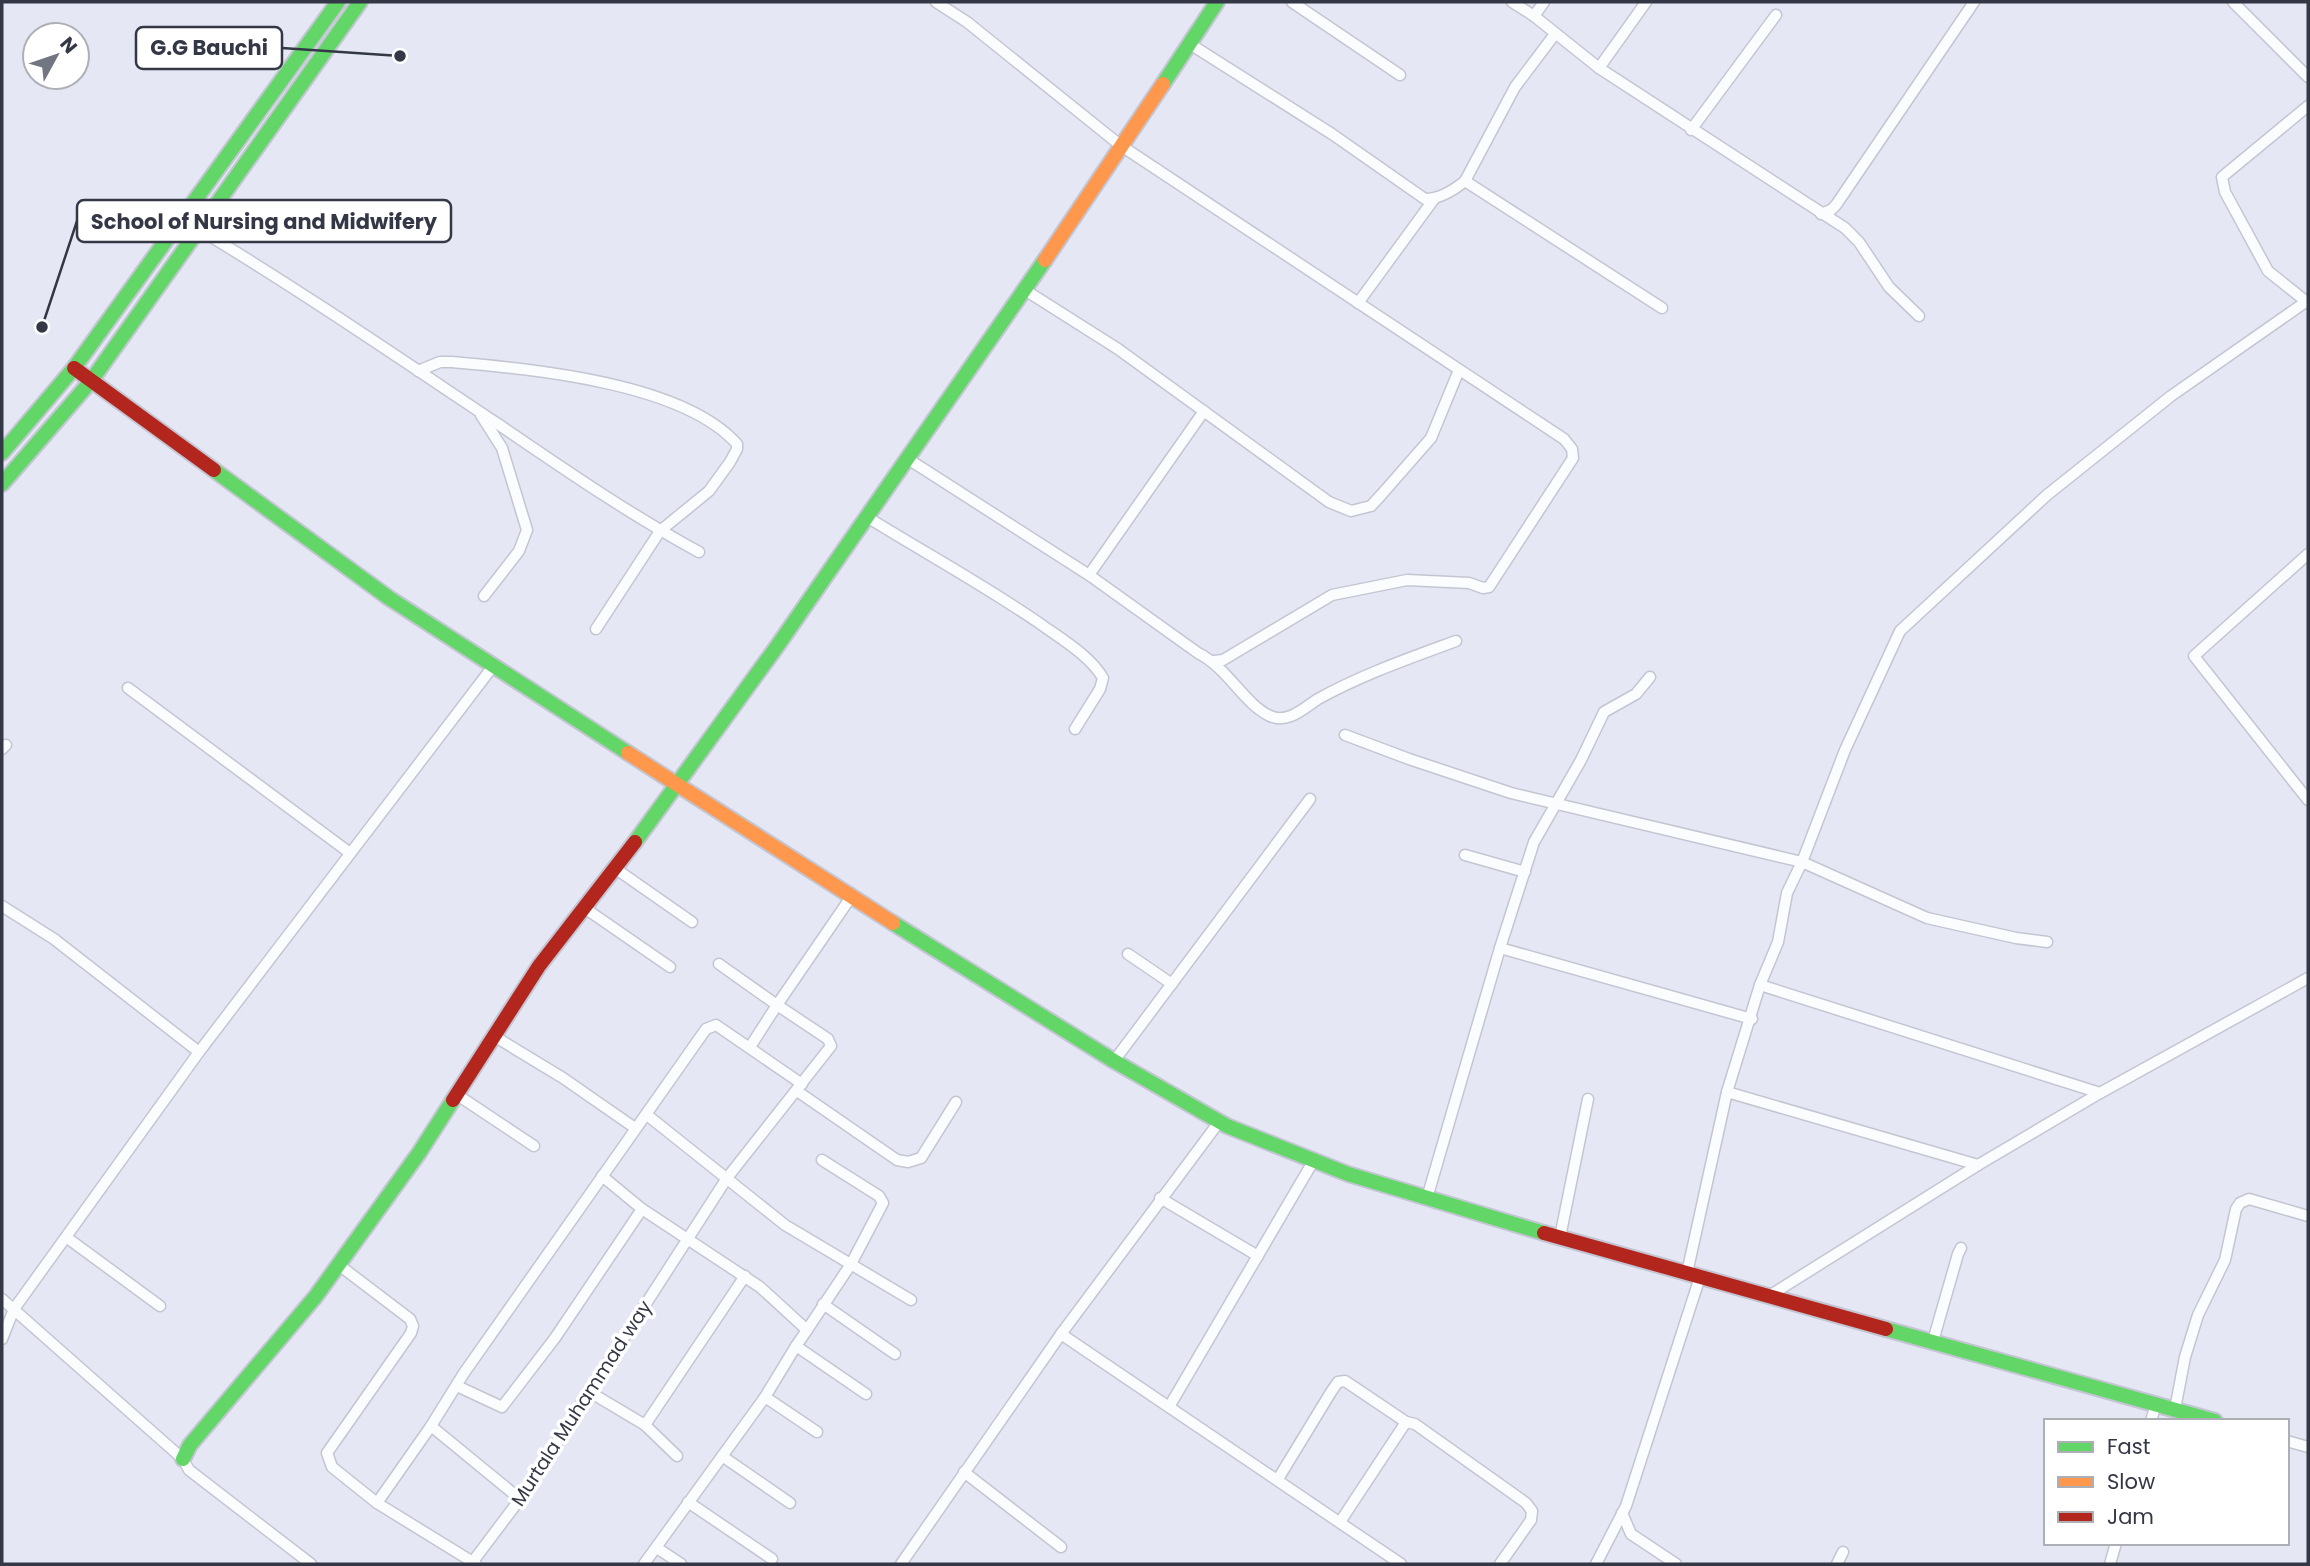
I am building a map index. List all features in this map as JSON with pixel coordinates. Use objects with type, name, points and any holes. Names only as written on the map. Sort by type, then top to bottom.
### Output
[{"type":"street","points":[[2,453],[74,369],[338,2]]},
{"type":"street","points":[[2,484],[91,381],[360,2]]},
{"type":"street","points":[[936,2],[967,22],[1120,145],[1564,439],[1573,453],[1573,458],[1489,587],[1483,588],[1469,583],[1407,580],[1332,595],[1223,660],[1214,661]]},
{"type":"street","points":[[183,1458],[190,1445],[316,1296],[419,1153],[539,966],[616,869],[778,645],[1025,290],[1217,2]]},
{"type":"street","points":[[1292,2],[1400,75]]},
{"type":"street","points":[[1512,2],[1534,16],[1599,68],[1845,228],[1859,242],[1889,287],[1919,316]]},
{"type":"street","points":[[1534,16],[1545,2]]},
{"type":"street","points":[[1599,68],[1646,2]]},
{"type":"street","points":[[1821,214],[1836,205],[1974,2]]},
{"type":"street","points":[[2233,2],[2308,77]]},
{"type":"street","points":[[1691,130],[1776,15]]},
{"type":"street","points":[[1190,44],[1332,134],[1425,199],[1434,199],[1454,190],[1465,181],[1515,87],[1555,34]]},
{"type":"street","points":[[1595,1564],[1622,1513],[1694,1275],[1727,1092],[1760,985],[1778,942],[1787,893],[1845,750],[1900,631],[2047,495],[2171,396],[2307,302],[2267,271],[2225,192],[2222,177],[2308,106]]},
{"type":"street","points":[[1465,181],[1662,308]]},
{"type":"street","points":[[1358,303],[1434,199]]},
{"type":"street","points":[[200,230],[288,283],[660,531],[699,552]]},
{"type":"street","points":[[1025,290],[1118,349],[1329,502],[1351,511],[1371,506],[1431,438],[1460,370]]},
{"type":"street","points":[[418,371],[440,362],[452,362],[550,372],[624,387],[663,399],[692,412],[737,444],[730,462],[709,491],[660,531],[596,629]]},
{"type":"street","points":[[74,369],[389,598],[851,897],[1114,1061],[1219,1122],[1348,1174],[1427,1198],[2208,1419]]},
{"type":"street","points":[[1089,575],[1204,411]]},
{"type":"street","points":[[479,412],[502,449],[527,530],[519,551],[484,596]]},
{"type":"street","points":[[908,459],[1089,575],[1198,653],[1214,661],[1254,704],[1272,717],[1291,717],[1336,690],[1456,641]]},
{"type":"street","points":[[867,517],[1012,605],[1062,639],[1098,669],[1104,678],[1100,689],[1075,729]]},
{"type":"street","points":[[2307,559],[2194,656],[2308,800]]},
{"type":"street","points":[[2,1339],[14,1309],[199,1052],[494,665]]},
{"type":"street","points":[[1427,1198],[1534,842],[1581,760],[1604,712],[1636,694],[1650,677]]},
{"type":"street","points":[[128,688],[350,853]]},
{"type":"street","points":[[1345,736],[1511,793],[1801,862],[1927,919],[2047,942]]},
{"type":"street","points":[[1114,1061],[1310,799]]},
{"type":"street","points":[[1465,855],[1525,872]]},
{"type":"street","points":[[616,869],[692,922]]},
{"type":"street","points":[[750,1047],[851,897]]},
{"type":"street","points":[[2,906],[54,939],[199,1052]]},
{"type":"street","points":[[586,908],[670,967]]},
{"type":"street","points":[[1500,948],[1752,1018]]},
{"type":"street","points":[[1128,954],[1172,984]]},
{"type":"street","points":[[719,964],[777,1005]]},
{"type":"street","points":[[1769,1296],[1978,1165],[2100,1093],[2306,982]]},
{"type":"street","points":[[1760,985],[2100,1093]]},
{"type":"street","name":"Murtala Muhammad way","points":[[473,1564],[520,1499],[727,1178],[831,1046],[831,1042],[777,1005]]},
{"type":"street","points":[[377,1503],[464,1373],[709,1026],[716,1025],[750,1047],[897,1160],[908,1162],[921,1158],[956,1102]]},
{"type":"street","points":[[494,1036],[563,1078],[635,1128]]},
{"type":"street","points":[[1727,1092],[1978,1165]]},
{"type":"street","points":[[456,1094],[534,1146]]},
{"type":"street","points":[[1560,1237],[1588,1099]]},
{"type":"street","points":[[647,1115],[785,1225],[911,1300]]},
{"type":"street","points":[[901,1564],[1061,1334],[1219,1122]]},
{"type":"street","points":[[644,1564],[765,1397],[823,1304],[851,1265],[883,1203],[879,1196],[822,1160]]},
{"type":"street","points":[[1169,1407],[1314,1160]]},
{"type":"street","points":[[602,1176],[642,1209],[745,1276],[807,1330]]},
{"type":"street","points":[[1160,1198],[1258,1256]]},
{"type":"street","points":[[2175,1409],[2185,1357],[2199,1315],[2225,1259],[2236,1209],[2240,1203],[2249,1199],[2308,1216]]},
{"type":"street","points":[[457,1386],[502,1407],[555,1338],[642,1209]]},
{"type":"street","points":[[66,1237],[160,1306]]},
{"type":"street","points":[[1933,1342],[1961,1248]]},
{"type":"street","points":[[339,1265],[411,1320],[413,1326],[411,1333],[327,1453],[332,1467],[377,1503],[473,1564]]},
{"type":"street","points":[[645,1426],[745,1276]]},
{"type":"street","points":[[2,1299],[183,1458],[189,1470],[311,1564]]},
{"type":"street","points":[[823,1304],[895,1354]]},
{"type":"street","points":[[1061,1334],[1401,1564]]},
{"type":"street","points":[[796,1346],[866,1394]]},
{"type":"street","points":[[1278,1479],[1338,1382],[1345,1381],[1406,1422],[1415,1424],[1526,1503],[1532,1511],[1531,1520],[1500,1564]]},
{"type":"street","points":[[588,1391],[645,1426],[677,1456]]},
{"type":"street","points":[[765,1397],[817,1432]]},
{"type":"street","points":[[2152,1419],[2156,1404]]},
{"type":"street","points":[[1340,1522],[1406,1422]]},
{"type":"street","points":[[431,1426],[520,1499]]},
{"type":"street","points":[[2289,1442],[2308,1447]]},
{"type":"street","points":[[722,1456],[790,1503]]},
{"type":"street","points":[[964,1472],[1061,1547]]},
{"type":"street","points":[[688,1502],[772,1559]]},
{"type":"street","points":[[1622,1513],[1631,1534],[1676,1564]]},
{"type":"street","points":[[2110,1564],[2115,1545]]},
{"type":"street","points":[[657,1548],[681,1564]]},
{"type":"street","points":[[1837,1564],[1843,1552]]},
{"type":"traffic: fast","points":[[2,453],[74,368],[338,2]]},
{"type":"traffic: fast","points":[[2,484],[91,381],[360,2]]},
{"type":"traffic: fast","points":[[1163,84],[1217,2]]},
{"type":"traffic: fast","points":[[635,842],[778,645],[1045,260]]},
{"type":"traffic: fast","points":[[214,470],[389,598],[628,753]]},
{"type":"traffic: fast","points":[[893,923],[1114,1061],[1227,1126],[1348,1174],[1544,1233]]},
{"type":"traffic: fast","points":[[183,1459],[190,1445],[316,1296],[419,1153],[453,1100]]},
{"type":"traffic: fast","points":[[1886,1329],[2208,1419]]},
{"type":"traffic: slow","points":[[1045,260],[1163,84]]},
{"type":"traffic: slow","points":[[628,753],[893,923]]},
{"type":"traffic: jam","points":[[74,368],[214,470]]},
{"type":"traffic: jam","points":[[453,1100],[539,966],[635,842]]},
{"type":"traffic: jam","points":[[1544,1233],[1886,1329]]},
{"type":"place","name":"G.G Bauchi","points":[[400,56]]},
{"type":"place","name":"School of Nursing and Midwifery","points":[[42,327]]}]
